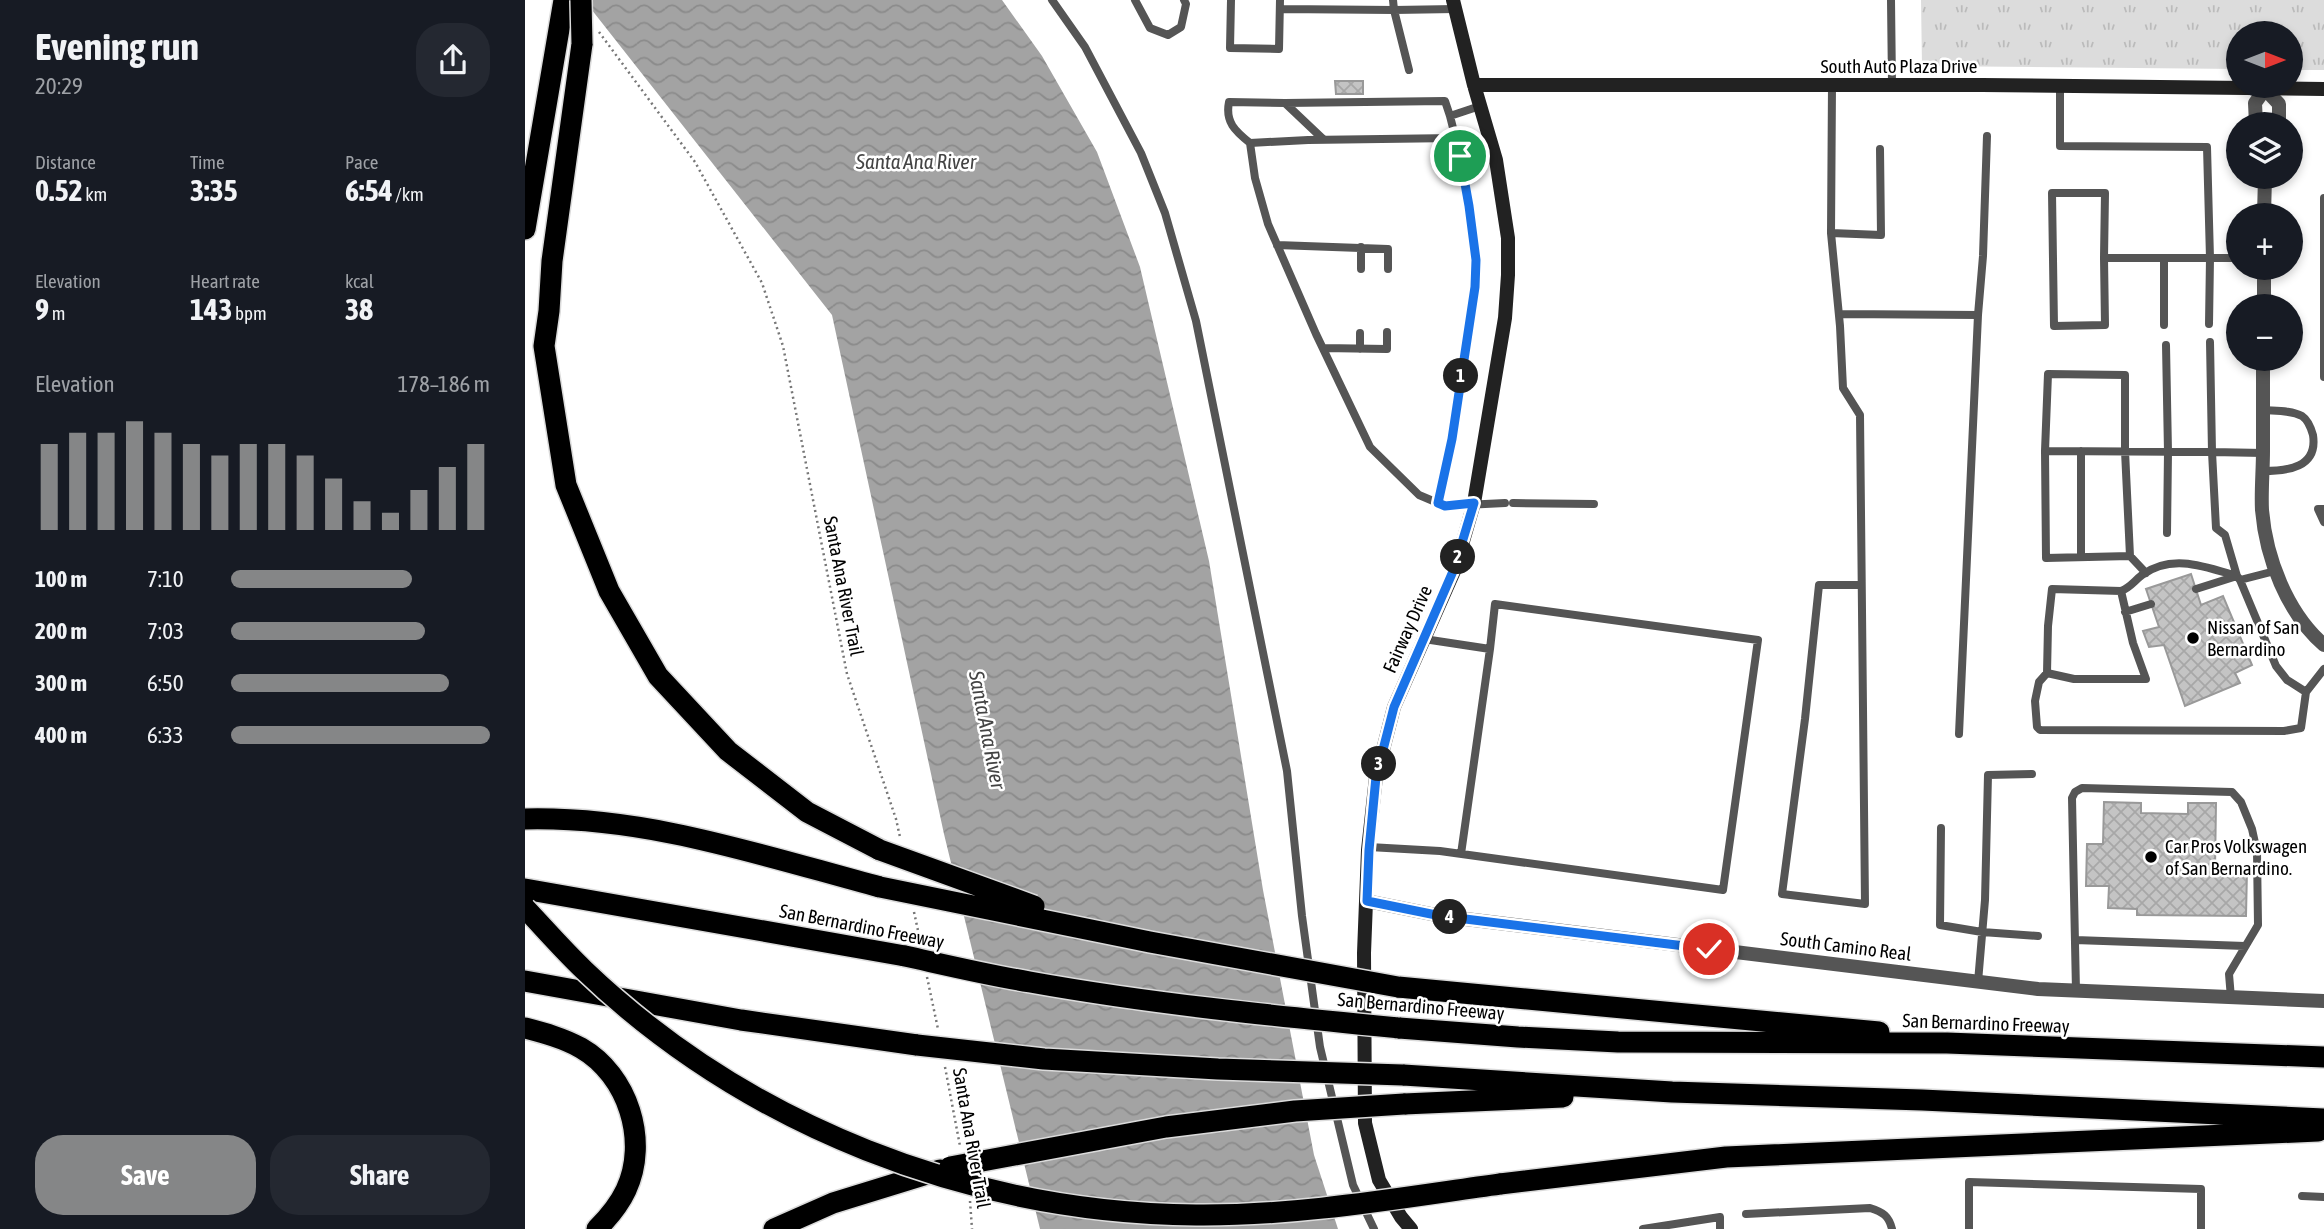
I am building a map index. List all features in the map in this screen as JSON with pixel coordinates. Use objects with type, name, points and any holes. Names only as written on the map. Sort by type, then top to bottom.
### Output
[{"type":"highway","points":[[581,0],[589,37],[552,261],[544,346],[566,485],[609,591],[659,676],[728,751],[807,813],[1010,899],[1150,942]]},
{"type":"highway","points":[[525,229],[562,9]]},
{"type":"highway","points":[[525,819],[562,818],[660,829],[880,887],[1150,942],[1398,987],[1862,1029],[1947,1043]]},
{"type":"highway","name":"San Bernardino Freeway","points":[[525,889],[913,954],[1031,982],[1143,999],[1399,1028],[1618,1042],[1947,1043],[2324,1057]]},
{"type":"highway","points":[[525,908],[593,978],[643,1021],[708,1067],[809,1126],[947,1180],[1043,1202],[1128,1213],[1197,1216],[1325,1208],[1589,1172],[1726,1157],[2324,1130]]},
{"type":"highway","points":[[525,981],[741,1020],[917,1045],[1044,1059],[1218,1069],[1403,1075],[1672,1092],[1922,1100],[2324,1119]]},
{"type":"highway","points":[[525,1028],[556,1036],[582,1049],[604,1066],[621,1090],[631,1114],[636,1139],[627,1188],[613,1213],[597,1229]]},
{"type":"highway","points":[[774,1229],[833,1203],[950,1167],[1167,1127],[1295,1111],[1672,1092]]},
{"type":"street","name":"Fairway Drive","points":[[1411,1229],[1379,1180],[1366,1123],[1364,953],[1369,847],[1376,777],[1394,707],[1454,569],[1474,503],[1505,318],[1508,275],[1505,215],[1492,146],[1454,4]]},
{"type":"street","name":"South Auto Plaza Drive","points":[[1474,85],[2226,88]]},
{"type":"street","name":"South Auto Plaza Drive","points":[[2303,89],[2324,89]]},
{"type":"street","points":[[2263,371],[2262,510],[2268,548],[2297,612],[2324,645]]},
{"type":"street","name":"South Camino Real","points":[[1367,901],[1441,916],[2038,989],[2324,1001]]},
{"type":"lane","points":[[1052,0],[1085,47],[1141,153],[1165,214],[1196,321],[1287,771],[1302,916],[1320,1047],[1353,1185],[1374,1229]]},
{"type":"lane","points":[[1135,0],[1150,27],[1168,35],[1181,27],[1186,4],[1184,0]]},
{"type":"lane","points":[[1231,0],[1230,48],[1279,49],[1280,5],[1394,10],[1454,4]]},
{"type":"lane","points":[[1393,0],[1409,70]]},
{"type":"lane","points":[[1891,0],[1892,85]]},
{"type":"lane","points":[[1832,85],[1831,233],[1843,388],[1860,415],[1865,904],[1782,894],[1819,585],[1861,585]]},
{"type":"lane","points":[[2060,86],[2060,146],[2207,147],[2209,324]]},
{"type":"lane","points":[[1438,503],[1452,439],[1475,287],[1476,260],[1460,156],[1445,101],[1229,102],[1227,111],[1235,131],[1250,143],[1323,139],[1455,138]]},
{"type":"lane","points":[[1285,103],[1323,139]]},
{"type":"lane","points":[[1450,116],[1480,106]]},
{"type":"lane","points":[[1959,734],[1987,136]]},
{"type":"lane","points":[[1250,143],[1255,177],[1268,224],[1370,447],[1419,495],[1445,506],[1474,503],[1594,504]]},
{"type":"lane","points":[[1460,156],[1492,146]]},
{"type":"lane","points":[[1831,233],[1881,234],[1880,149]]},
{"type":"lane","points":[[2052,193],[2105,193],[2104,258],[2105,326],[2055,326],[2052,193]]},
{"type":"lane","points":[[2324,198],[2324,377]]},
{"type":"lane","points":[[1277,245],[1388,249],[1388,269]]},
{"type":"lane","points":[[1361,247],[1361,269]]},
{"type":"lane","points":[[2104,258],[2226,258]]},
{"type":"lane","points":[[2164,258],[2164,326]]},
{"type":"lane","points":[[1839,314],[1978,315]]},
{"type":"lane","points":[[1323,348],[1387,349],[1387,332]]},
{"type":"lane","points":[[1360,334],[1360,349]]},
{"type":"lane","points":[[2210,342],[2216,528],[2225,535],[2238,578],[2276,666],[2287,680],[2306,692]]},
{"type":"lane","points":[[2166,345],[2167,533]]},
{"type":"lane","points":[[2130,556],[2046,558],[2045,451],[2048,374],[2125,375],[2130,556],[2146,573]]},
{"type":"lane","points":[[2263,410],[2301,416],[2309,423],[2313,445],[2310,456],[2302,464],[2287,471],[2263,471]]},
{"type":"lane","points":[[2045,451],[2263,453]]},
{"type":"lane","points":[[2081,451],[2081,557]]},
{"type":"lane","points":[[2324,509],[2318,509],[2324,522]]},
{"type":"lane","points":[[2238,578],[2194,563],[2173,564],[2146,573],[2121,592],[2052,589],[2047,673],[2039,682],[2035,701],[2037,727],[2041,730],[2284,732],[2301,728],[2306,692],[2324,669]]},
{"type":"lane","points":[[2196,589],[2276,570]]},
{"type":"lane","points":[[2047,673],[2074,679],[2146,679],[2133,643],[2121,592]]},
{"type":"lane","points":[[1369,847],[1386,846],[1461,854],[1723,890],[1758,640],[1495,604],[1461,854]]},
{"type":"lane","points":[[2125,612],[2151,604]]},
{"type":"lane","points":[[1424,639],[1490,649]]},
{"type":"lane","points":[[1977,982],[1985,900],[1988,775],[2032,774]]},
{"type":"lane","points":[[2076,991],[2072,809],[2075,792],[2082,788],[2232,792],[2241,802],[2252,829],[2257,852],[2258,925],[2229,974],[2231,998]]},
{"type":"lane","points":[[1941,828],[1940,925],[1982,932],[2038,936]]},
{"type":"lane","points":[[2075,940],[2245,946]]},
{"type":"lane","points":[[1969,1229],[1969,1182],[2201,1189],[2201,1229]]},
{"type":"lane","points":[[2302,1196],[2324,1197]]},
{"type":"lane","points":[[1746,1214],[1870,1208],[1882,1212],[1889,1219],[1892,1229]]},
{"type":"lane","points":[[1643,1229],[1720,1217],[1720,1229]]},
{"type":"path","name":"Santa Ana River Trail","points":[[589,37],[695,162],[762,284],[783,346],[847,674],[896,819],[891,847]]},
{"type":"path","points":[[913,954],[914,911]]},
{"type":"path","points":[[927,978],[938,1031]]},
{"type":"path","name":"Santa Ana River Trail","points":[[943,1057],[961,1151]]},
{"type":"path","name":"Santa Ana River Trail","points":[[968,1192],[972,1229]]},
{"type":"green space","points":[[1921,0],[2324,0],[2324,70],[2303,70],[2303,21],[2226,21],[2226,69],[1922,66]]},
{"type":"water","name":"Santa Ana River","points":[[584,0],[1002,0],[1042,56],[1097,152],[1140,267],[1209,561],[1263,890],[1314,1155],[1338,1229],[1040,1229],[944,834],[832,315]]},
{"type":"building","points":[[1335,81],[1363,81],[1363,94],[1336,94]]},
{"type":"building","name":"Nissan of San Bernardino","points":[[2191,574],[2201,605],[2223,596],[2252,665],[2235,673],[2240,683],[2185,706],[2164,645],[2149,647],[2143,631],[2159,627],[2146,589]]},
{"type":"building","name":"Car Pros Volkswagen of San Bernardino.","points":[[2104,802],[2141,803],[2141,813],[2188,814],[2188,803],[2216,803],[2215,870],[2247,870],[2246,916],[2137,915],[2137,909],[2108,908],[2109,886],[2086,886],[2087,844],[2103,844]]},
{"type":"place","name":"Nissan of San Bernardino","points":[[2193,638]]},
{"type":"place","name":"Car Pros Volkswagen of San Bernardino.","points":[[2151,857]]},
{"type":"route","points":[[1460,156],[1476,260],[1475,287],[1452,439],[1438,503],[1445,506],[1474,503],[1454,569],[1394,707],[1376,777],[1367,901],[1441,916],[1709,949]]}]
